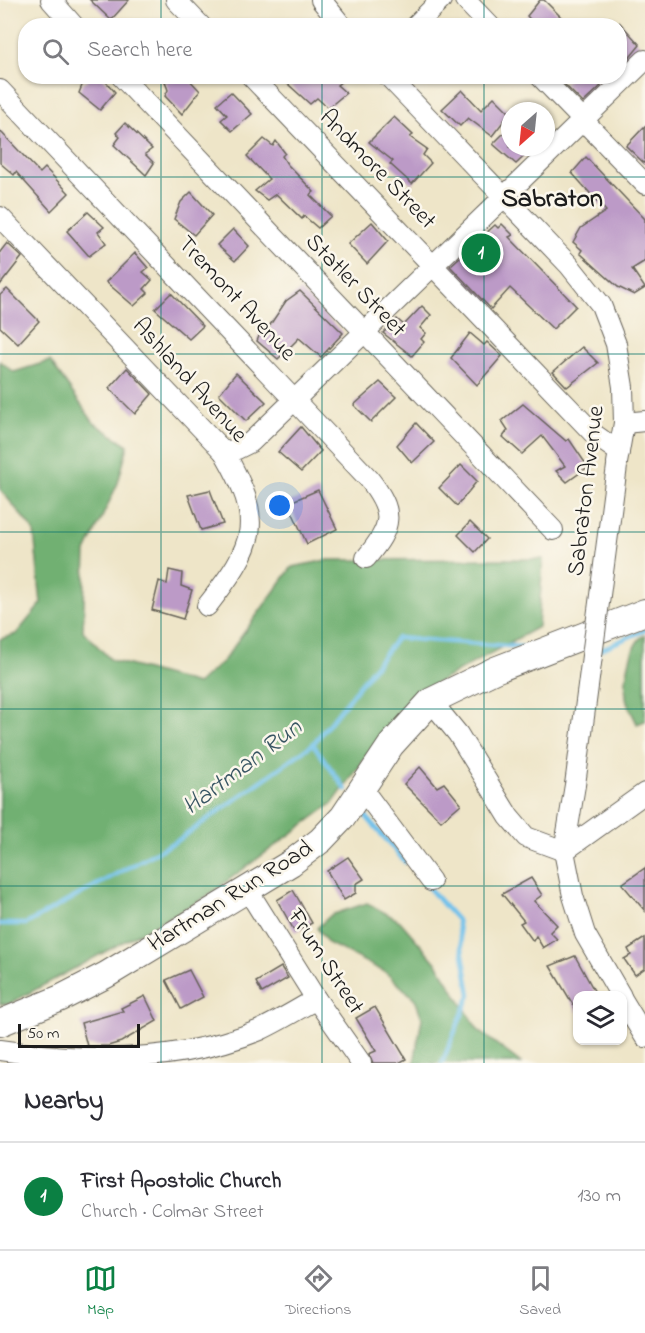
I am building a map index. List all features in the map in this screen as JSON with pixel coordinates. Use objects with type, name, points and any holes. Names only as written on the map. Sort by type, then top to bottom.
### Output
[{"type":"main road","name":"Hartman Run Road","points":[[0,1023],[61,998],[106,975],[291,863],[321,840],[363,790],[391,745],[431,701],[495,670],[645,612]]},
{"type":"street","points":[[51,0],[67,18]]},
{"type":"street","points":[[176,0],[193,18]]},
{"type":"street","points":[[321,0],[336,18]]},
{"type":"street","points":[[423,18],[441,0]]},
{"type":"street","points":[[465,0],[482,18]]},
{"type":"street","points":[[627,77],[645,60]]},
{"type":"street","name":"Statler Street","points":[[128,84],[269,235],[365,332],[553,530]]},
{"type":"street","name":"Andmore Street","points":[[259,84],[618,459]]},
{"type":"street","name":"Sabraton Avenue","points":[[396,84],[569,265],[601,305],[616,344],[623,387],[624,423],[564,851]]},
{"type":"street","points":[[548,84],[645,184]]},
{"type":"street","points":[[224,452],[251,442],[619,84]]},
{"type":"street","name":"Tremont Avenue","points":[[0,90],[295,399],[385,499],[389,512],[387,525],[380,542],[366,558]]},
{"type":"street","name":"Ashland Avenue","points":[[0,217],[224,452],[243,485],[251,511],[249,540],[236,569],[207,606]]},
{"type":"street","points":[[624,423],[645,421]]},
{"type":"street","points":[[431,701],[458,734],[509,818],[526,837],[564,851]]},
{"type":"street","points":[[363,790],[431,881]]},
{"type":"street","points":[[564,851],[645,793]]},
{"type":"street","points":[[564,851],[585,934],[618,991]]},
{"type":"street","name":"Frum Street","points":[[247,889],[316,999],[361,1063]]},
{"type":"street","points":[[0,1050],[69,1060],[108,1061],[181,1053],[220,1044],[259,1030],[316,999]]},
{"type":"street","points":[[627,1006],[645,1038]]},
{"type":"green space","points":[[0,361],[14,372],[50,361],[94,423],[128,445],[118,483],[86,552],[83,631],[111,660],[197,684],[224,660],[292,567],[328,560],[543,559],[538,627],[408,699],[333,803],[204,898],[9,1004],[0,1004],[0,639],[16,634],[41,604],[34,531],[0,489]]},
{"type":"green space","points":[[645,635],[645,721],[637,724],[627,700],[626,682],[635,645]]},
{"type":"green space","points":[[367,903],[400,921],[438,965],[478,1030],[521,1063],[414,1063],[422,1018],[415,999],[385,972],[328,943],[317,928],[331,915]]},
{"type":"building","points":[[90,0],[129,0],[113,18],[109,18]]},
{"type":"building","points":[[540,0],[544,0],[562,18],[529,18],[527,16]]},
{"type":"building","points":[[627,31],[640,45],[627,61]]},
{"type":"building","points":[[83,84],[108,84],[115,92],[100,110],[79,93]]},
{"type":"building","points":[[166,84],[193,84],[200,91],[182,114],[165,96],[168,90]]},
{"type":"building","points":[[288,84],[338,84],[346,93],[328,108],[317,98],[310,104]]},
{"type":"building","points":[[564,84],[599,84],[601,86],[583,103]]},
{"type":"building","points":[[462,90],[481,110],[494,97],[501,104],[501,124],[492,136],[468,118],[460,126],[442,109]]},
{"type":"building","points":[[231,92],[252,114],[232,131],[221,120],[227,115],[217,104]]},
{"type":"building","points":[[394,117],[413,135],[410,137],[427,149],[423,155],[431,163],[412,184],[390,164],[393,161],[369,142]]},
{"type":"building","points":[[125,123],[152,149],[145,154],[154,163],[146,175],[114,145],[120,137],[116,133]]},
{"type":"building","points":[[645,126],[645,164],[626,146]]},
{"type":"building","points":[[0,131],[40,173],[45,168],[69,193],[51,211],[16,172],[14,175],[0,163]]},
{"type":"building","points":[[501,136],[501,151],[493,144]]},
{"type":"building","points":[[264,139],[273,146],[276,141],[285,153],[282,156],[287,164],[314,192],[310,195],[331,216],[318,228],[304,216],[302,219],[276,194],[267,200],[255,191],[269,179],[247,156]]},
{"type":"building","points":[[507,156],[524,156],[516,164]]},
{"type":"building","points":[[586,157],[645,219],[645,261],[632,269],[645,288],[634,295],[618,287],[580,253],[582,250],[573,242],[581,228],[606,211],[572,173]]},
{"type":"building","points":[[191,192],[212,215],[194,235],[174,219],[181,202]]},
{"type":"building","points":[[88,212],[104,227],[98,232],[106,243],[89,256],[67,231]]},
{"type":"building","points":[[372,222],[388,241],[367,264],[348,244]]},
{"type":"building","points":[[502,224],[513,235],[509,237],[576,306],[553,329],[510,288],[491,309],[450,266],[495,225],[498,228]]},
{"type":"building","points":[[233,229],[249,246],[235,261],[217,245]]},
{"type":"building","points":[[7,243],[22,257],[0,285],[0,252]]},
{"type":"building","points":[[135,253],[148,268],[143,272],[152,280],[144,289],[148,293],[134,306],[106,282]]},
{"type":"building","points":[[7,289],[39,321],[18,344],[0,327],[0,295]]},
{"type":"building","points":[[300,291],[343,333],[321,357],[299,338],[278,359],[257,341],[264,324],[268,328],[286,301]]},
{"type":"building","points":[[171,293],[203,326],[189,339],[155,309]]},
{"type":"building","points":[[422,306],[431,315],[420,328],[426,333],[421,339],[424,342],[412,356],[383,333],[397,319],[404,325]]},
{"type":"building","points":[[470,333],[484,345],[487,342],[502,356],[477,385],[451,358]]},
{"type":"building","points":[[582,347],[598,363],[567,387],[553,372]]},
{"type":"building","points":[[127,368],[152,394],[135,414],[109,388]]},
{"type":"building","points":[[236,373],[266,402],[246,421],[219,394]]},
{"type":"building","points":[[380,382],[396,397],[371,422],[354,405]]},
{"type":"building","points":[[523,404],[566,441],[569,439],[588,467],[567,482],[556,471],[565,466],[542,436],[522,454],[503,437],[508,430],[502,421]]},
{"type":"building","points":[[416,423],[434,442],[412,463],[397,445]]},
{"type":"building","points":[[301,427],[321,451],[301,472],[278,452]]},
{"type":"building","points":[[461,465],[477,481],[457,506],[439,488]]},
{"type":"building","points":[[210,490],[223,524],[201,530],[188,495]]},
{"type":"building","points":[[318,490],[337,529],[307,544],[288,503]]},
{"type":"building","points":[[470,522],[487,539],[475,552],[458,535]]},
{"type":"building","points":[[169,570],[182,573],[181,586],[192,590],[183,619],[152,610],[159,581],[167,584]]},
{"type":"building","points":[[420,767],[437,787],[444,783],[461,804],[441,821],[404,784]]},
{"type":"building","points":[[348,857],[364,879],[356,884],[356,893],[344,900],[327,871]]},
{"type":"building","points":[[645,868],[645,911],[622,884]]},
{"type":"building","points":[[531,878],[542,895],[534,901],[557,925],[550,932],[557,939],[543,948],[536,936],[533,941],[520,923],[524,921],[502,894]]},
{"type":"building","points":[[293,890],[312,923],[295,932],[277,900]]},
{"type":"building","points":[[645,938],[645,968],[635,975],[624,959],[631,955],[628,949]]},
{"type":"building","points":[[575,956],[594,991],[573,991],[573,1005],[550,966]]},
{"type":"building","points":[[281,967],[288,978],[262,993],[256,982]]},
{"type":"building","points":[[189,970],[203,997],[181,1009],[166,980]]},
{"type":"building","points":[[145,996],[157,1021],[121,1042],[108,1046],[87,1046],[81,1023],[123,1011],[121,1008]]},
{"type":"building","points":[[375,1007],[406,1059],[399,1063],[373,1063],[369,1054],[376,1051],[356,1018]]},
{"type":"waterway","name":"Hartman Run","points":[[597,651],[645,630]]},
{"type":"waterway","name":"Hartman Run","points":[[0,924],[26,924],[180,839],[313,744],[397,638],[522,647]]},
{"type":"waterway","points":[[313,744],[346,790]]},
{"type":"waterway","points":[[364,814],[405,862]]},
{"type":"waterway","points":[[427,886],[457,920],[470,995],[442,1063]]},
{"type":"place","name":"First Apostolic Church","points":[[481,253]]},
{"type":"district","name":"Sabraton","points":[[552,200]]}]
